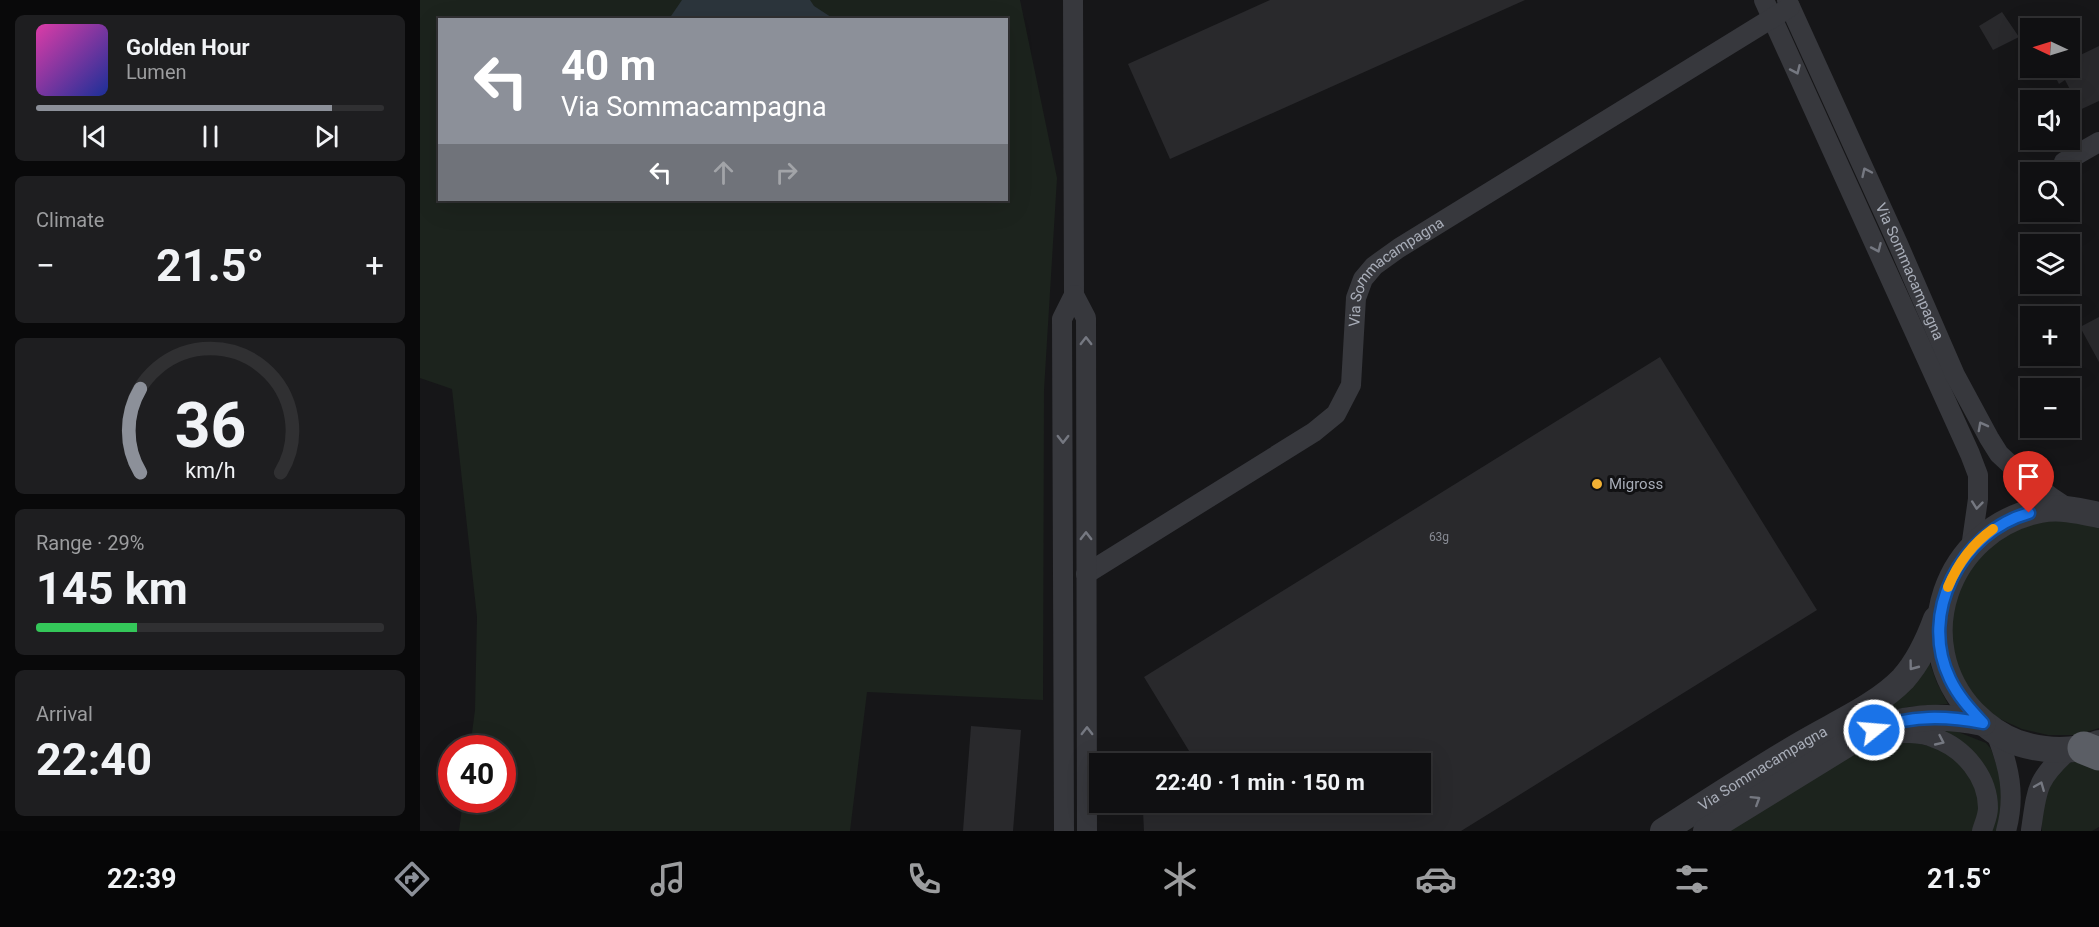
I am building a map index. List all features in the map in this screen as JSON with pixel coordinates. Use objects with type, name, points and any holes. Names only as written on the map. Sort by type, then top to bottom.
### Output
[{"type":"street","points":[[1064,831],[1062,319],[1074,295],[1073,0]]},
{"type":"street","name":"Via Sommacampagna","points":[[1086,574],[1314,432],[1336,414],[1351,385],[1356,298],[1364,279],[1374,266],[1768,9],[1789,4],[1955,375],[1989,438],[2013,467],[2069,509]]},
{"type":"street","name":"Via Sommacampagna","points":[[1768,9],[1978,475],[1978,499],[1971,548]]},
{"type":"street","points":[[2064,162],[2099,142]]},
{"type":"street","points":[[1074,295],[1086,318],[1088,831]]},
{"type":"street","name":"Via Sommacampagna","points":[[1662,831],[1767,764],[1882,697],[1902,680],[1917,662],[1929,638],[1955,569],[1971,548],[1991,530],[2015,517],[2042,510],[2069,509],[2099,515]]},
{"type":"street","name":"Via Sommacampagna","points":[[1945,593],[1940,622],[1941,650],[1949,678],[1964,702],[1990,728],[2019,788],[2031,830],[2037,788],[2054,764],[2087,749]]},
{"type":"street","name":"Via Sommacampagna","points":[[1706,831],[1862,735],[1887,724],[1917,718],[1947,717],[1990,728],[2031,747],[2087,749]]},
{"type":"street","name":"Via Sommacampagna","points":[[1862,735],[1902,733],[1934,737],[1956,749],[1973,766],[1984,785],[1988,810],[1982,831]]},
{"type":"street","name":"Via Sommacampagna","points":[[2006,831],[2012,806],[2008,763]]},
{"type":"shaded area","points":[[420,0],[1020,0],[1057,178],[1044,390],[1043,700],[867,692],[850,831],[459,831],[461,813],[516,813],[516,735],[472,735],[475,710],[477,617],[452,389],[420,378]]},
{"type":"shaded area","points":[[682,0],[810,0],[814,6],[832,18],[670,18]]},
{"type":"shaded area","points":[[2050,518],[2099,527],[2099,728],[2078,735],[2048,735],[2022,729],[1998,718],[1973,697],[1953,659],[1950,621],[1960,580],[1998,537]]},
{"type":"shaded area","points":[[1929,661],[1948,704],[1907,707],[1872,717],[1687,831],[1677,831]]},
{"type":"shaded area","points":[[1937,728],[1953,730],[1986,743],[1991,749],[2003,784],[1999,831],[1987,831],[1993,805]]},
{"type":"shaded area","points":[[1902,739],[1951,752],[1979,789],[1979,809],[1973,831],[1729,831],[1864,744]]},
{"type":"shaded area","points":[[2076,761],[2099,767],[2099,827],[2092,831],[2042,831],[2042,799],[2060,766]]},
{"type":"building","points":[[1270,0],[1525,0],[1170,159],[1128,64]]},
{"type":"building","points":[[2002,12],[2019,37],[1993,50],[1979,26]]},
{"type":"building","points":[[2099,46],[2099,101],[2080,110],[2080,90],[2070,90],[2065,80],[2059,84],[2056,78],[2080,78],[2080,55]]},
{"type":"building","points":[[2099,317],[2099,362],[2080,327]]},
{"type":"building","name":"Migross","points":[[1660,357],[1817,610],[1461,831],[1144,831],[1143,813],[1431,813],[1431,753],[1190,753],[1144,677]]},
{"type":"building","points":[[971,726],[1021,730],[1013,831],[963,831]]},
{"type":"slow traffic","points":[[1948,587],[1955,569],[1971,548],[1993,529]]},
{"type":"place","name":"Migross","points":[[1597,484]]},
{"type":"route","points":[[1874,730],[1887,724],[1917,718],[1947,717],[1983,723],[1964,702],[1949,678],[1941,650],[1940,636],[1945,593],[1955,569],[1971,548],[1991,530],[2015,517],[2029,513]]}]
